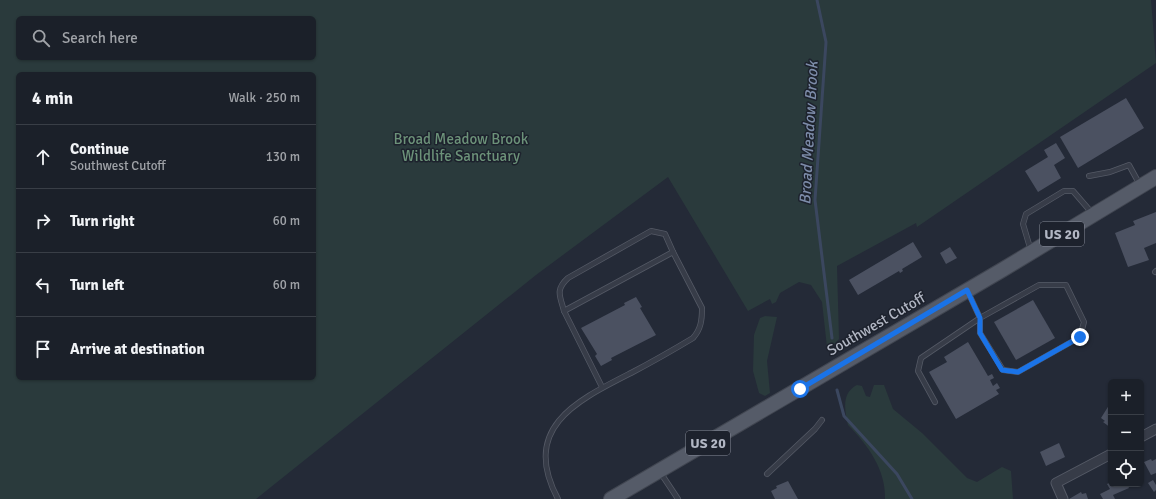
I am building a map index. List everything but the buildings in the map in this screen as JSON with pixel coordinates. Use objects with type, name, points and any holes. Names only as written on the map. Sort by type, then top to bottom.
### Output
[{"type":"main road","name":"Southwest Cutoff","points":[[612,499],[1032,252],[1156,177]]},
{"type":"street","points":[[1144,435],[1156,429]]},
{"type":"street","points":[[1063,499],[1056,483],[1108,456]]},
{"type":"lane","points":[[1089,176],[1110,172],[1129,165],[1141,186]]},
{"type":"lane","points":[[1032,252],[1023,224],[1026,214],[1064,191],[1073,191],[1093,215]]},
{"type":"lane","points":[[558,499],[546,470],[544,454],[548,440],[562,417],[581,400],[602,387],[693,338],[697,334],[702,318],[702,308],[665,234],[651,231],[568,278],[560,285],[559,292],[564,311],[602,387]]},
{"type":"lane","points":[[564,311],[673,252]]},
{"type":"lane","points":[[935,402],[918,371],[921,358],[980,318],[1039,285],[1066,285],[1084,322],[1080,337],[1018,372],[1002,370],[980,333],[980,318],[967,290]]},
{"type":"lane","points":[[767,474],[822,420]]},
{"type":"lane","points":[[659,471],[678,499]]},
{"type":"green space","name":"Broad Meadow Brook Wildlife Sanctuary","points":[[0,0],[1151,0],[1156,63],[917,227],[916,223],[837,266],[839,339],[834,344],[827,347],[822,302],[811,285],[799,282],[780,293],[776,302],[772,304],[770,299],[748,311],[668,177],[536,275],[256,499],[0,499]]},
{"type":"green space","points":[[765,316],[777,317],[767,361],[770,393],[765,396],[759,393],[753,371],[754,335],[760,318]]},
{"type":"green space","points":[[857,385],[862,386],[866,396],[870,397],[874,385],[884,385],[893,409],[922,433],[967,478],[977,482],[1002,467],[1011,471],[1013,499],[885,499],[885,488],[879,468],[869,450],[848,425],[845,408],[846,397],[852,388]]},
{"type":"waterway","name":"Broad Meadow Brook","points":[[817,0],[826,42],[815,200],[832,338]]},
{"type":"waterway","name":"Broad Meadow Brook","points":[[837,390],[844,416],[897,474],[912,499]]},
{"type":"route","points":[[800,389],[967,290],[980,318],[980,333],[1002,370],[1018,372],[1080,337]]}]
